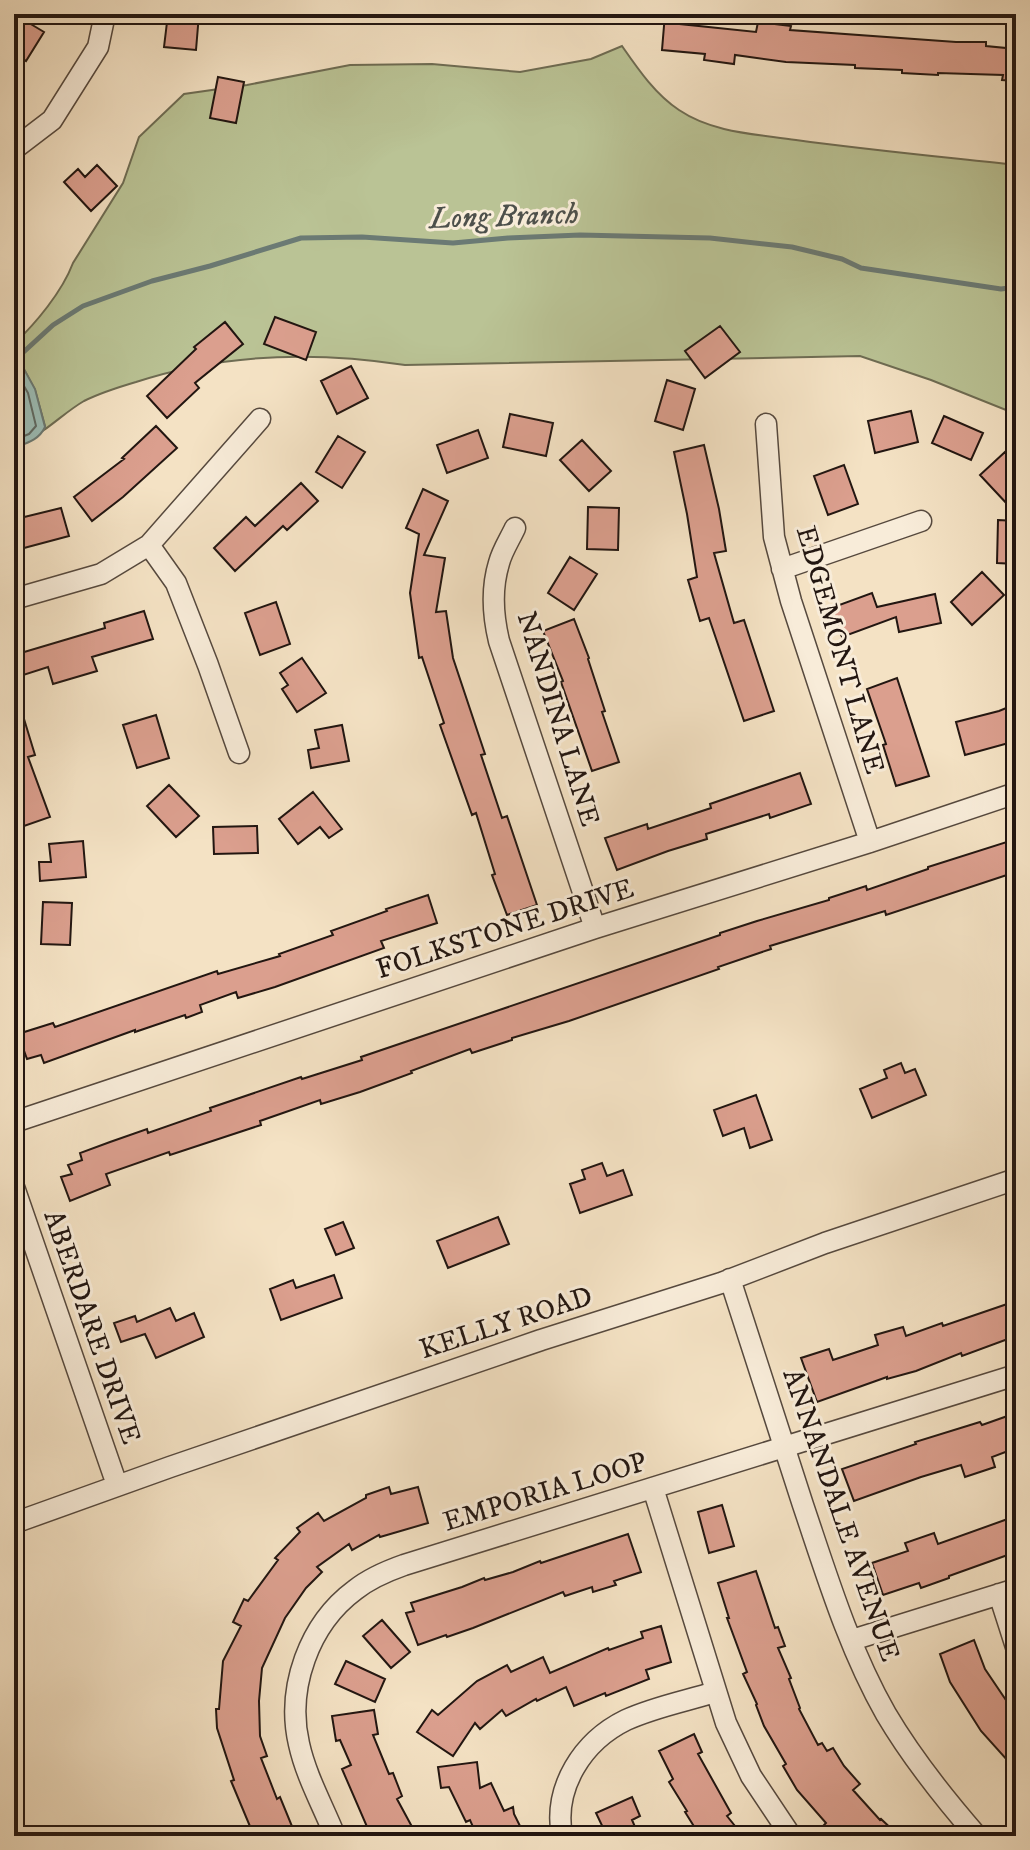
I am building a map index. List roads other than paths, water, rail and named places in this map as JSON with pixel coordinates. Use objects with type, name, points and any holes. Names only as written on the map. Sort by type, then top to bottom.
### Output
[{"type":"street","points":[[14,149],[52,120],[98,47],[105,14]]},
{"type":"street","points":[[14,599],[101,574],[149,545],[260,419]]},
{"type":"street","name":"EDGEMONT LANE","points":[[766,424],[774,537],[823,702],[870,842]]},
{"type":"street","points":[[782,569],[921,521]]},
{"type":"street","name":"NANDINA LANE","points":[[515,528],[499,563],[493,608],[495,624],[595,928]]},
{"type":"street","points":[[149,545],[176,583],[239,753]]},
{"type":"street","name":"FOLKSTONE DRIVE","points":[[14,1122],[595,928],[1016,793]]},
{"type":"street","name":"KELLY ROAD","points":[[14,1523],[117,1485],[730,1279],[825,1243],[1016,1179]]},
{"type":"street","name":"ABERDARE DRIVE","points":[[14,1187],[117,1485]]},
{"type":"street","name":"ANNANDALE AVENUE","points":[[730,1279],[827,1578],[873,1689],[910,1753],[940,1794],[977,1836]]},
{"type":"street","name":"EMPORIA LOOP","points":[[335,1836],[301,1753],[295,1703],[312,1641],[336,1607],[353,1591],[382,1573],[1016,1375]]},
{"type":"street","points":[[653,1488],[726,1723],[751,1776],[791,1836]]},
{"type":"street","points":[[852,1640],[1008,1592],[1016,1647]]},
{"type":"street","points":[[562,1836],[562,1800],[570,1772],[601,1737],[637,1716],[715,1692]]},
{"type":"water","points":[[14,351],[35,389],[45,427],[36,438],[14,448]]},
{"type":"waterway","name":"Long Branch","points":[[17,358],[53,325],[83,306],[152,281],[301,238],[362,237],[453,243],[580,235],[710,238],[792,247],[842,259],[861,268],[1001,289],[1016,287]]}]
